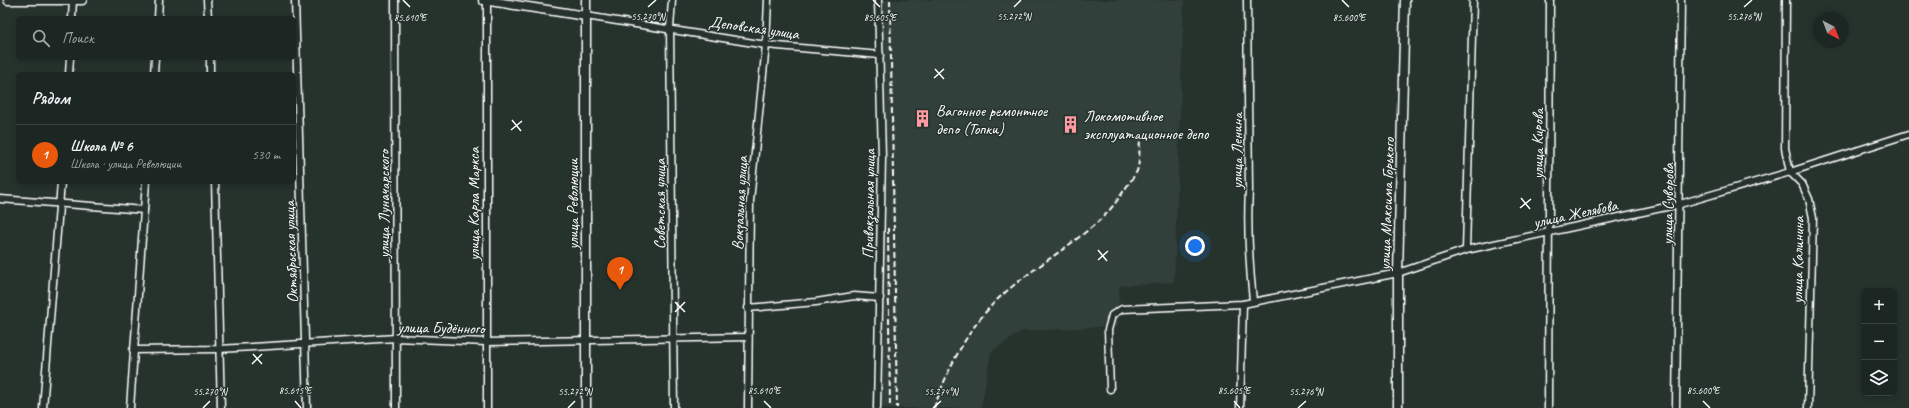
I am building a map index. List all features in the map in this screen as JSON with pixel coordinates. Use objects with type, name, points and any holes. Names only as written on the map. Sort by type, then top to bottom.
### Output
[{"type":"street","points":[[8,0],[82,0]]},
{"type":"street","points":[[72,16],[73,0]]},
{"type":"street","points":[[158,16],[159,0]]},
{"type":"street","points":[[207,0],[208,16]]},
{"type":"street","name":"Октябрьская улица","points":[[294,0],[295,16]]},
{"type":"street","name":"улица Луначарского","points":[[395,0],[396,408]]},
{"type":"street","name":"Деповская улица","points":[[483,0],[670,28],[766,45],[880,55]]},
{"type":"street","name":"улица Карла Маркса","points":[[487,0],[487,408]]},
{"type":"street","name":"улица Революции","points":[[586,0],[586,408]]},
{"type":"street","name":"Советская улица","points":[[672,0],[670,28],[674,408]]},
{"type":"street","name":"Вокзальная улица","points":[[748,408],[750,201],[766,45],[768,0]]},
{"type":"street","name":"Привокзальная улица","points":[[877,408],[882,157],[878,0]]},
{"type":"street","name":"улица Ленина","points":[[1247,0],[1248,246],[1253,301]]},
{"type":"street","name":"улица Максима Горького","points":[[1398,408],[1398,273],[1405,0]]},
{"type":"street","points":[[1466,250],[1473,0]]},
{"type":"street","name":"улица Кирова","points":[[1548,408],[1550,0]]},
{"type":"street","name":"улица Суворова","points":[[1676,408],[1680,204],[1681,0]]},
{"type":"street","points":[[1786,0],[1785,148],[1790,172]]},
{"type":"street","name":"Октябрьская улица","points":[[296,57],[307,408]]},
{"type":"street","points":[[69,72],[70,60]]},
{"type":"street","points":[[154,72],[155,60]]},
{"type":"street","points":[[210,60],[210,72]]},
{"type":"street","name":"улица Желябова","points":[[1110,389],[1108,330],[1112,315],[1122,309],[1138,307],[1243,304],[1398,273],[1466,250],[1680,204],[1790,172],[1909,134]]},
{"type":"street","name":"улица Калинина","points":[[1790,172],[1802,184],[1809,199],[1812,218],[1808,408]]},
{"type":"street","points":[[43,408],[62,184]]},
{"type":"street","points":[[130,408],[146,184]]},
{"type":"street","points":[[215,184],[221,408]]},
{"type":"street","points":[[0,199],[60,205],[144,210]]},
{"type":"street","points":[[748,308],[816,302],[854,296],[880,298]]},
{"type":"street","points":[[1240,408],[1243,304]]},
{"type":"street","name":"улица Будённого","points":[[133,350],[219,349],[396,338],[486,342],[748,336]]},
{"type":"shaded area","points":[[873,0],[1184,0],[1174,282],[1119,286],[1118,326],[1022,331],[991,352],[981,408],[872,408],[882,157],[878,55]]},
{"type":"railway","points":[[890,0],[897,408]]},
{"type":"railway","points":[[934,408],[960,349],[978,321],[1000,297],[1080,237],[1113,206],[1137,171],[1140,141]]},
{"type":"railway","points":[[888,228],[890,408]]},
{"type":"place","name":"Вагонное ремонтное депо (Топки)","points":[[923,119]]},
{"type":"place","name":"Локомотивное эксплуатационное депо","points":[[1071,124]]},
{"type":"place","name":"Школа № 6","points":[[620,290]]}]
